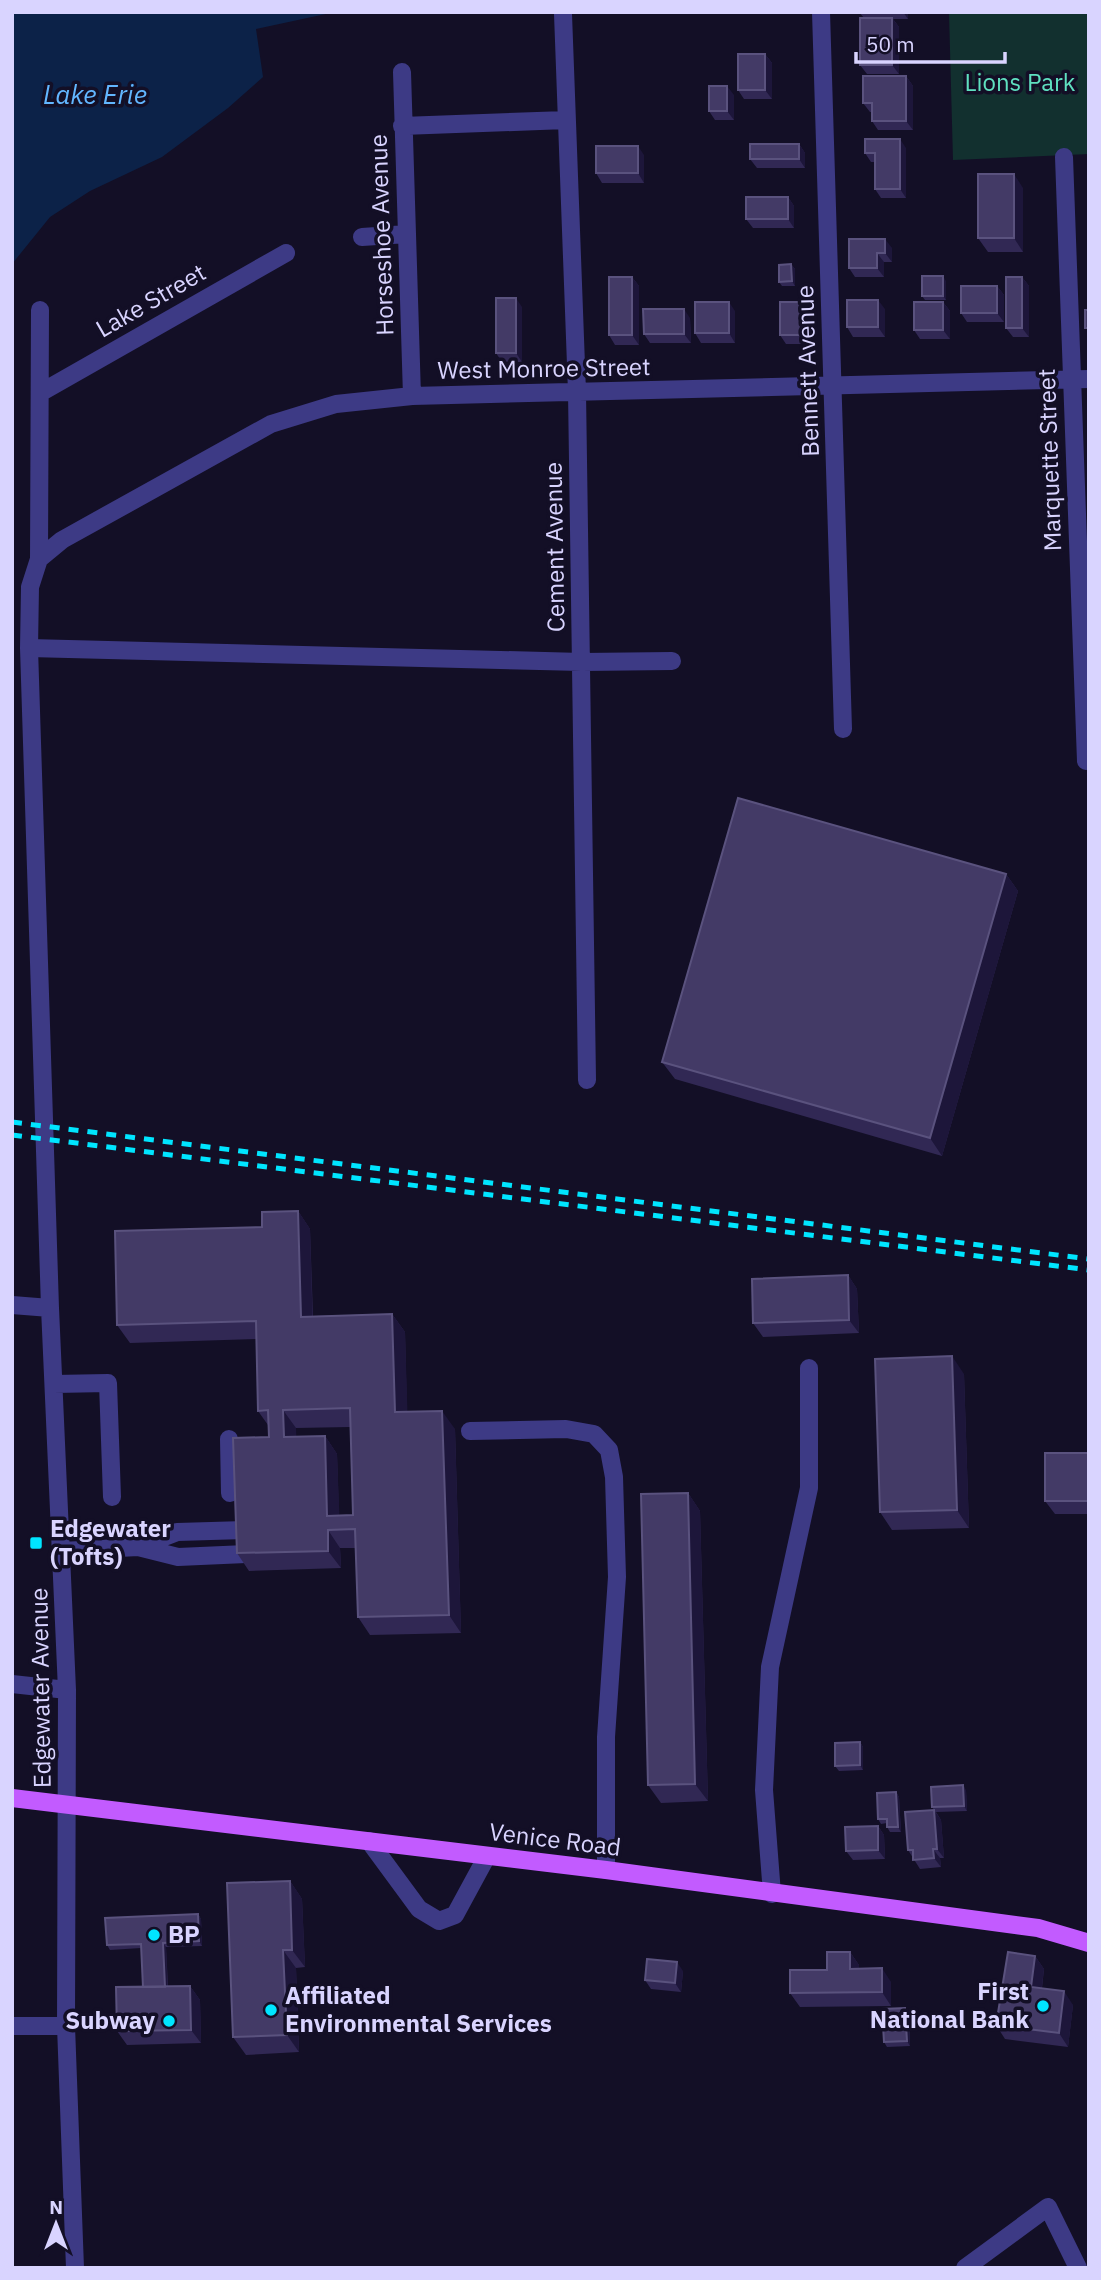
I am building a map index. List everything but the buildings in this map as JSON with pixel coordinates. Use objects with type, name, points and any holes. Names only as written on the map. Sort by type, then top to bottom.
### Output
[{"type":"main road","name":"Venice Road","points":[[12,1798],[606,1870],[1038,1928],[1089,1943]]},
{"type":"street","name":"Bennett Avenue","points":[[821,12],[843,729]]},
{"type":"street","name":"Cement Avenue","points":[[564,14],[577,392],[587,1080]]},
{"type":"street","name":"Horseshoe Avenue","points":[[402,72],[412,396]]},
{"type":"street","points":[[402,126],[566,120]]},
{"type":"street","name":"Marquette Street","points":[[1064,157],[1080,380],[1086,761]]},
{"type":"street","points":[[362,237],[407,234]]},
{"type":"street","name":"Lake Street","points":[[40,393],[286,253]]},
{"type":"street","name":"Edgewater Avenue","points":[[40,310],[39,559],[30,587],[29,648],[50,1308],[66,1690],[66,2026],[75,2268]]},
{"type":"street","name":"West Monroe Street","points":[[39,559],[62,540],[271,424],[336,404],[412,396],[1080,380]]},
{"type":"street","points":[[29,648],[582,662],[672,661]]},
{"type":"street","points":[[12,1305],[50,1308]]},
{"type":"street","points":[[772,1894],[764,1790],[770,1667],[809,1488],[809,1368]]},
{"type":"street","points":[[54,1384],[108,1383],[112,1497]]},
{"type":"street","points":[[470,1431],[566,1429],[594,1434],[609,1450],[614,1478],[617,1577],[606,1737],[606,1870]]},
{"type":"street","points":[[229,1439],[230,1493]]},
{"type":"street","points":[[138,1547],[177,1532],[246,1530]]},
{"type":"street","points":[[62,1551],[138,1547],[178,1557],[246,1553]]},
{"type":"street","points":[[12,1684],[66,1690]]},
{"type":"street","points":[[369,1841],[419,1909],[439,1921],[455,1915],[487,1856]]},
{"type":"street","points":[[12,2026],[66,2026]]},
{"type":"street","points":[[965,2268],[1048,2207],[1077,2268]]},
{"type":"green space","name":"Lions Park","points":[[949,12],[1089,12],[1089,154],[953,160]]},
{"type":"water","name":"Lake Erie","points":[[12,12],[335,12],[256,29],[263,77],[228,108],[162,157],[90,191],[50,217],[12,264]]},
{"type":"railway","points":[[12,1122],[1089,1259]]},
{"type":"railway","points":[[12,1135],[1089,1270]]},
{"type":"place","name":"Edgewater (Tofts)","points":[[36,1543]]},
{"type":"place","name":"BP","points":[[154,1935]]},
{"type":"place","name":"First National Bank","points":[[1043,2006]]},
{"type":"place","name":"Affiliated Environmental Services","points":[[271,2010]]},
{"type":"place","name":"Subway","points":[[169,2021]]}]
